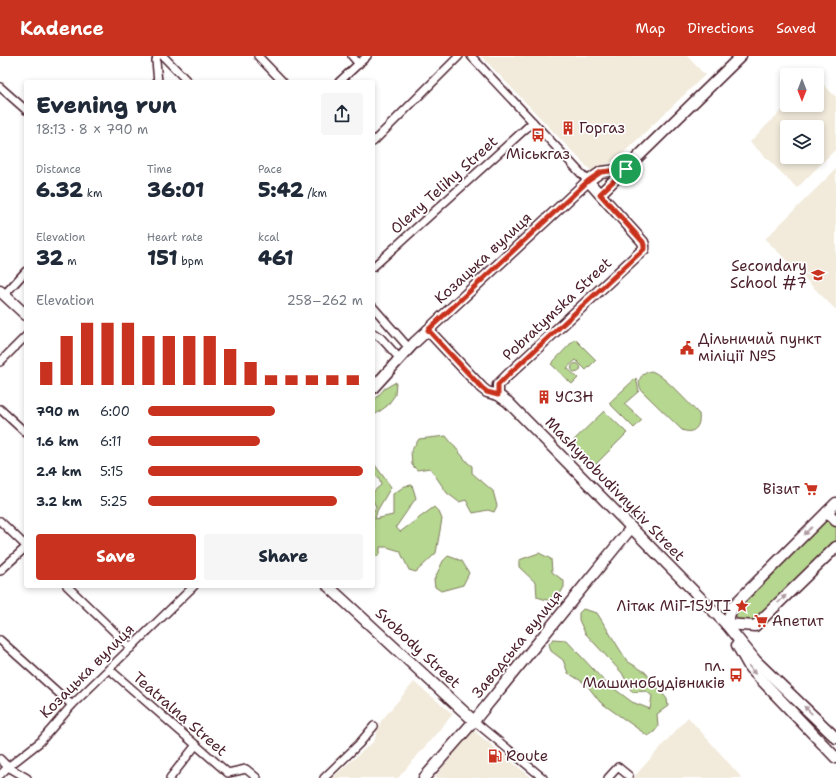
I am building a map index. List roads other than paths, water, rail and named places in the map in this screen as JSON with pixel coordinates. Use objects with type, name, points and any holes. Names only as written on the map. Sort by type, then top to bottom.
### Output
[{"type":"street","points":[[157,56],[158,80]]},
{"type":"street","points":[[162,56],[186,80]]},
{"type":"street","points":[[258,56],[280,80]]},
{"type":"street","points":[[352,56],[359,64]]},
{"type":"street","points":[[341,80],[367,56]]},
{"type":"street","points":[[375,140],[459,56]]},
{"type":"street","points":[[471,56],[600,194],[740,56]]},
{"type":"street","points":[[0,86],[24,108]]},
{"type":"street","name":"Oleny Telihy Street","points":[[375,265],[533,122]]},
{"type":"street","name":"Козацька вулиця","points":[[375,386],[409,348],[588,181],[601,172],[626,169]]},
{"type":"street","name":"Pobratymska Street","points":[[498,395],[498,385],[508,375],[644,249],[643,242],[600,194]]},
{"type":"street","points":[[24,273],[2,293],[24,313]]},
{"type":"street","points":[[375,309],[409,348]]},
{"type":"street","name":"Mashynobudivnykiv Street","points":[[428,330],[482,388],[487,392],[498,395],[508,402],[726,624],[756,661],[836,738]]},
{"type":"street","points":[[375,334],[381,338],[400,358]]},
{"type":"street","points":[[0,362],[24,338]]},
{"type":"street","points":[[0,409],[24,431]]},
{"type":"street","points":[[836,503],[733,606],[726,624],[755,626],[836,547]]},
{"type":"street","points":[[827,512],[836,521]]},
{"type":"street","points":[[0,521],[24,544]]},
{"type":"street","name":"Заводська вулиця","points":[[424,778],[474,720],[631,528]]},
{"type":"street","points":[[0,572],[24,548]]},
{"type":"street","name":"Teatralna Street","points":[[69,588],[130,648]]},
{"type":"street","name":"Козацька вулиця","points":[[0,776],[8,767],[40,742],[72,704],[190,588]]},
{"type":"street","name":"Svobody Street","points":[[330,588],[474,720],[543,778]]},
{"type":"street","name":"Mashynobudivnykiv Street","points":[[726,624],[750,668],[836,758]]},
{"type":"street","points":[[0,640],[72,704]]},
{"type":"street","name":"Teatralna Street","points":[[109,669],[228,773],[246,769],[257,778]]},
{"type":"street","points":[[324,778],[359,744],[374,726]]},
{"type":"street","points":[[170,778],[196,745]]},
{"type":"street","points":[[0,760],[8,767],[27,778]]},
{"type":"street","points":[[608,778],[618,767],[629,776]]},
{"type":"place","name":"Горгаз","points":[[568,128]]},
{"type":"place","name":"Міськгаз","points":[[538,135]]},
{"type":"place","name":"Secondary School #7","points":[[818,275]]},
{"type":"place","name":"Дільничий пункт міліції №5","points":[[687,348]]},
{"type":"place","name":"УСЗН","points":[[544,397]]},
{"type":"place","name":"Візит","points":[[811,489]]},
{"type":"place","name":"Літак МіГ-15УТІ","points":[[742,606]]},
{"type":"place","name":"Апетит","points":[[761,621]]},
{"type":"place","name":"пл. Машинобудівників","points":[[736,675]]},
{"type":"place","name":"Route","points":[[495,756]]}]
